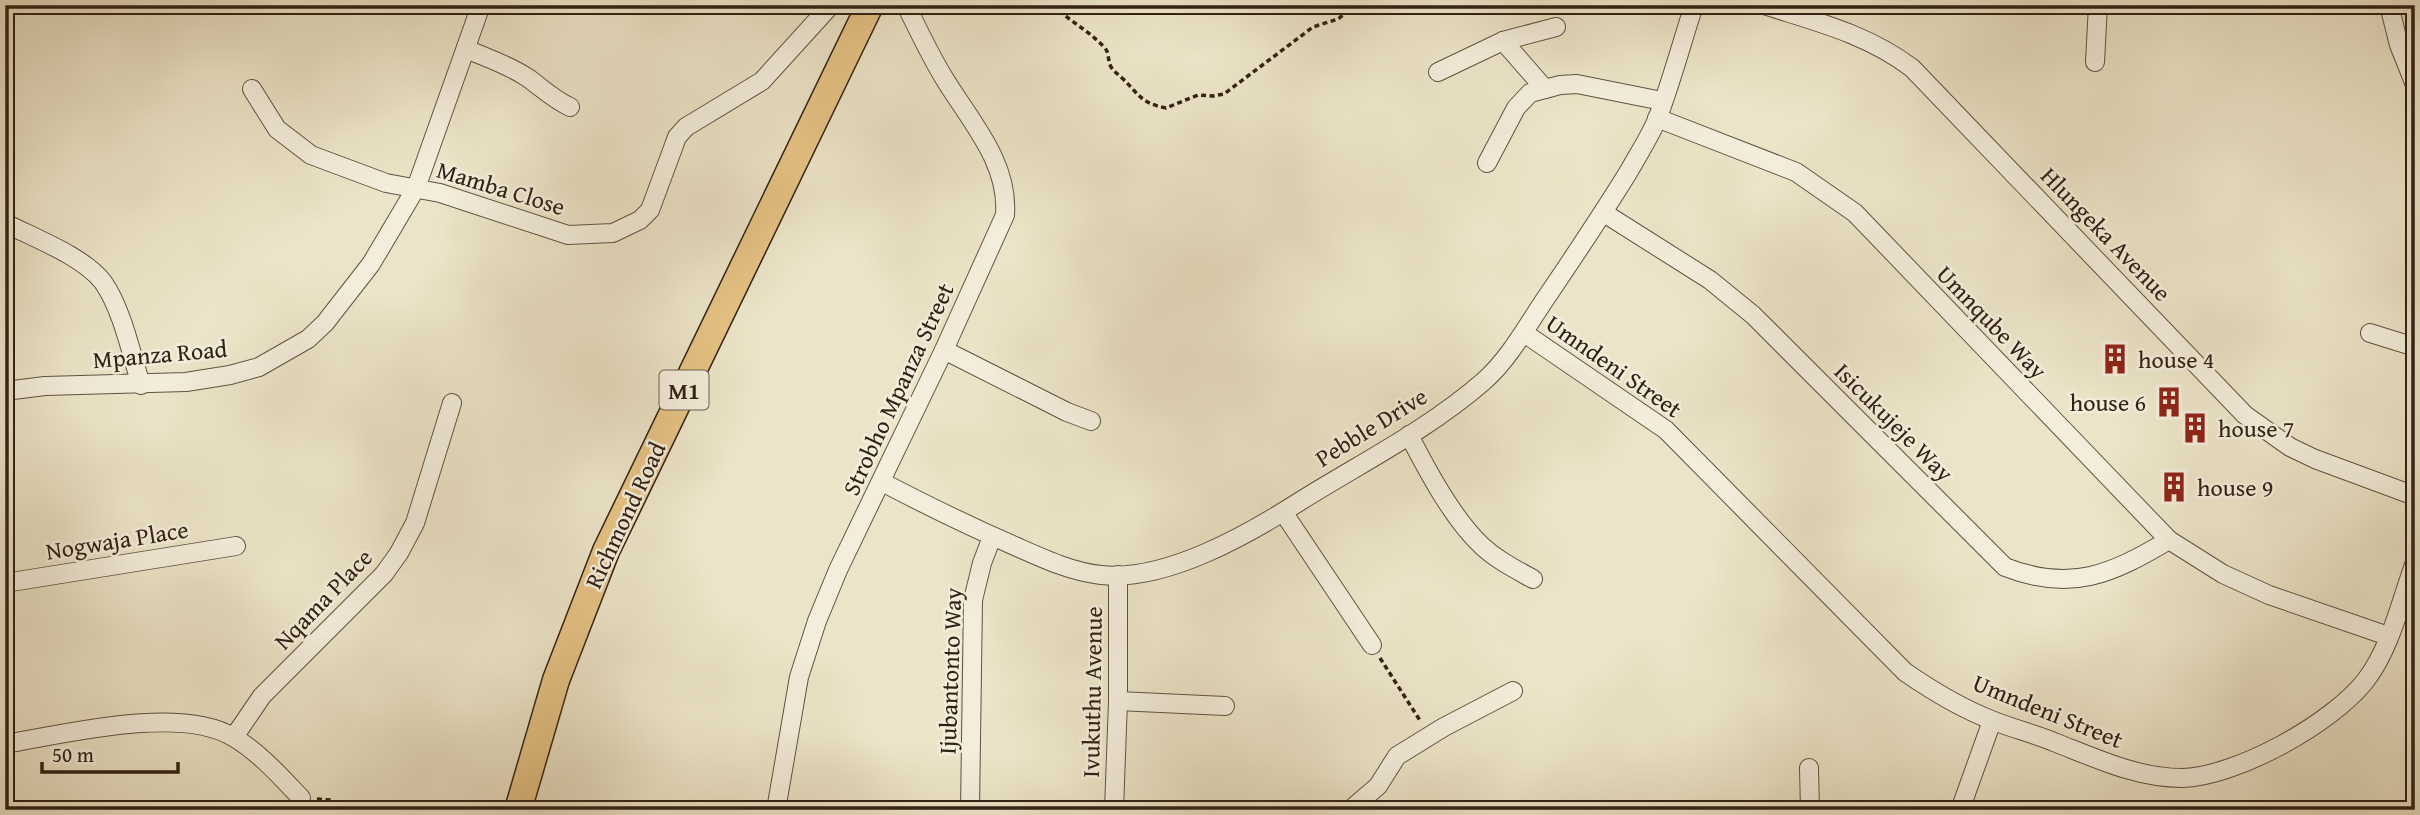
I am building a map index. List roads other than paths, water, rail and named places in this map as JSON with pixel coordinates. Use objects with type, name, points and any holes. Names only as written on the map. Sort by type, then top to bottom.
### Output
[{"type":"highway","name":"Richmond Road","points":[[518,810],[556,680],[606,551],[870,5]]},
{"type":"street","name":"Mpanza Road","points":[[5,391],[45,386],[186,382],[230,375],[259,367],[308,338],[325,323],[371,264],[416,188],[481,5]]},
{"type":"street","name":"Mamba Close","points":[[252,89],[277,129],[303,151],[386,183],[440,193],[558,233],[583,236],[613,233],[640,220],[650,210],[677,137],[686,127],[762,81],[831,5]]},
{"type":"street","name":"Strobho Mpanza Street","points":[[776,810],[799,677],[817,621],[838,570],[882,482],[1005,215],[1005,192],[991,150],[944,77],[906,5]]},
{"type":"street","name":"Pebble Drive","points":[[882,482],[992,537],[1041,558],[1101,575],[1145,571],[1205,554],[1283,512],[1409,435],[1486,379],[1524,333],[1604,213],[1660,110],[1694,5]]},
{"type":"street","name":"Hlungeka Avenue","points":[[1764,5],[1843,30],[1889,50],[1912,68],[2245,415],[2290,447],[2315,459],[2415,496]]},
{"type":"street","points":[[2095,62],[2098,5]]},
{"type":"street","points":[[2390,5],[2399,45],[2415,85]]},
{"type":"street","points":[[1438,72],[1503,41],[1556,27]]},
{"type":"street","points":[[1487,163],[1516,108],[1530,93],[1545,89],[1503,41]]},
{"type":"street","points":[[466,49],[512,68],[530,79],[554,100],[570,107]]},
{"type":"street","name":"Umnqube Way","points":[[1545,89],[1577,84],[1660,110],[1796,172],[1855,214],[2169,540],[2223,575],[2257,590],[2388,635]]},
{"type":"street","name":"Isicukujeje Way","points":[[1604,213],[1710,280],[1753,315],[2005,567],[2029,576],[2052,580],[2079,578],[2129,564],[2169,540]]},
{"type":"street","points":[[5,223],[69,255],[102,281],[113,299],[141,384]]},
{"type":"street","name":"Umndeni Street","points":[[1524,333],[1666,430],[1905,672],[1992,721],[2117,766],[2150,775],[2183,778],[2219,772],[2261,755],[2325,719],[2365,681],[2374,668],[2415,562]]},
{"type":"street","points":[[2370,333],[2415,347]]},
{"type":"street","points":[[944,350],[1067,412],[1091,421]]},
{"type":"street","name":"Nqama Place","points":[[234,737],[262,696],[384,574],[399,553],[415,523],[452,403]]},
{"type":"street","points":[[1409,435],[1427,469],[1469,533],[1497,558],[1533,579]]},
{"type":"street","points":[[1283,512],[1372,645]]},
{"type":"street","name":"Ijubantonto Way","points":[[971,810],[973,600],[992,537]]},
{"type":"street","name":"Nogwaja Place","points":[[5,583],[236,546]]},
{"type":"street","name":"Ivukuthu Avenue","points":[[1114,810],[1118,701],[1118,575]]},
{"type":"street","points":[[1350,810],[1378,786],[1397,756],[1513,691]]},
{"type":"street","points":[[1118,701],[1225,706]]},
{"type":"street","points":[[1960,810],[1992,721]]},
{"type":"street","points":[[5,744],[154,722],[186,723],[219,730],[234,737],[275,771],[301,798]]},
{"type":"street","points":[[1809,768],[1810,810]]},
{"type":"place","name":"house 4","points":[[2115,359]]},
{"type":"place","name":"house 6","points":[[2169,402]]},
{"type":"place","name":"house 7","points":[[2195,428]]},
{"type":"place","name":"house 9","points":[[2174,487]]}]
